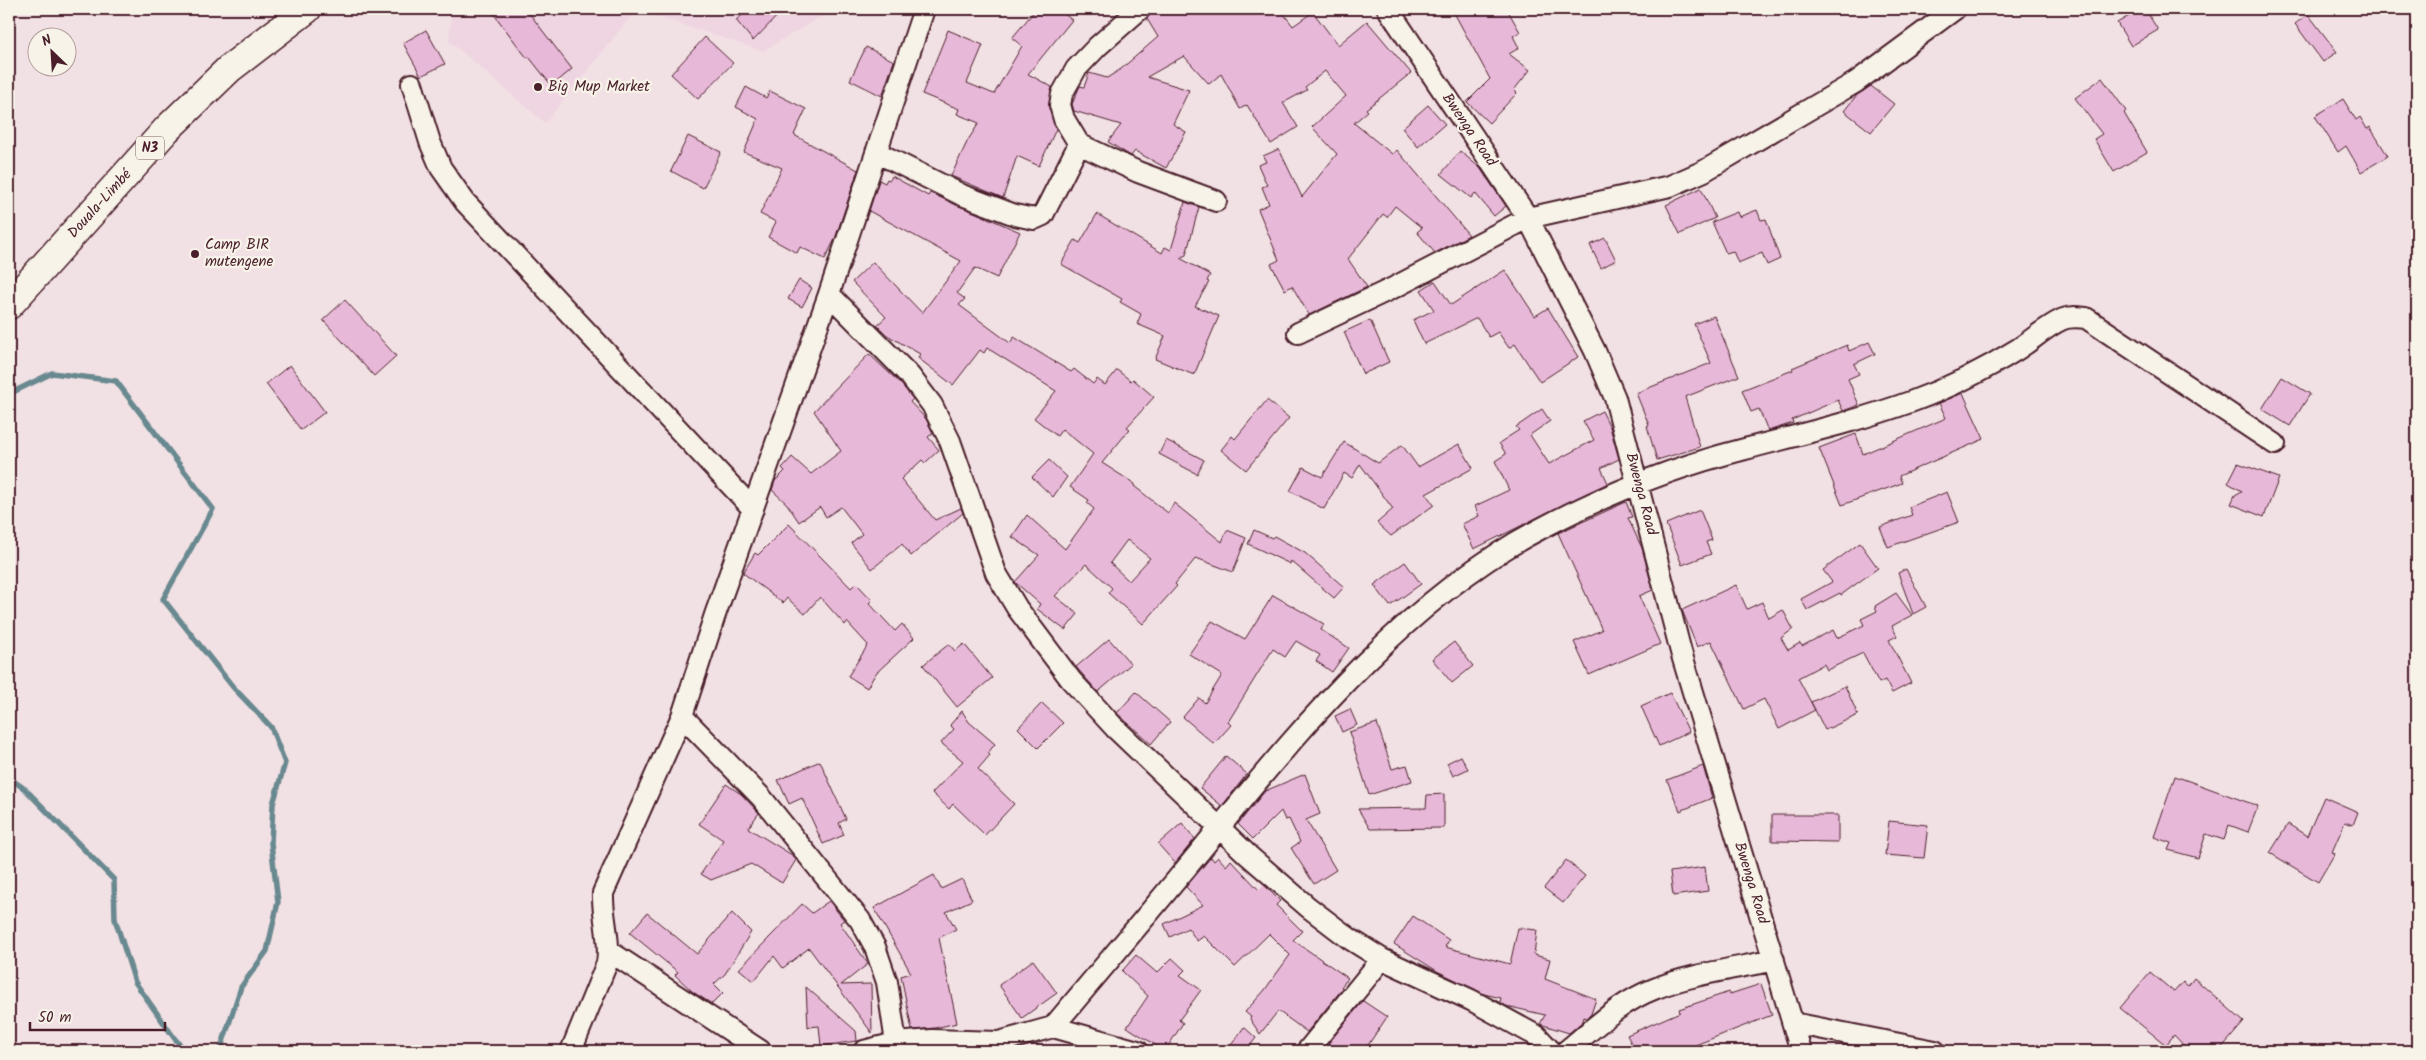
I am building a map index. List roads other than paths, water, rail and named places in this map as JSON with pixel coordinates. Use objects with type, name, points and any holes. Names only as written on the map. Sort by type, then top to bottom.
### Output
[{"type":"highway","name":"Douala-Limbé","points":[[9,305],[168,129],[230,69],[307,9]]},
{"type":"street","points":[[571,1051],[607,963],[609,951],[602,909],[602,893],[682,716],[829,294],[924,9]]},
{"type":"street","points":[[1140,9],[1076,69],[1062,94],[1060,105],[1064,119],[1079,144],[1138,172],[1216,201]]},
{"type":"street","name":"Bwenga Road","points":[[1388,9],[1528,218],[1595,351],[1615,398],[1639,483],[1681,652],[1801,1051]]},
{"type":"street","points":[[1298,333],[1370,299],[1528,218],[1670,186],[1704,171],[1856,82],[1955,9]]},
{"type":"street","points":[[412,84],[430,142],[441,168],[465,202],[753,509]]},
{"type":"street","points":[[876,152],[962,196],[1026,219],[1034,219],[1043,215],[1079,144]]},
{"type":"street","points":[[829,294],[910,376],[932,405],[950,441],[996,573],[1017,608],[1071,680],[1115,728],[1155,764],[1219,829],[1308,908],[1350,939],[1382,959],[1471,1000],[1536,1036],[1551,1051]]},
{"type":"street","points":[[1053,1027],[1283,750],[1333,697],[1393,637],[1455,584],[1510,545],[1542,527],[1639,483],[1743,449],[1866,418],[1925,397],[2016,350],[2061,320],[2075,316],[2086,318],[2275,444]]},
{"type":"street","points":[[682,716],[761,797],[860,920],[875,948],[887,982],[896,1043]]},
{"type":"street","points":[[609,951],[761,1051]]},
{"type":"street","points":[[1307,1051],[1382,959]]},
{"type":"street","points":[[1566,1051],[1616,1011],[1653,989],[1670,983],[1774,960]]},
{"type":"street","points":[[1793,1023],[1935,1051]]},
{"type":"street","points":[[864,1051],[896,1043],[932,1040],[999,1042],[1053,1027],[1138,1051]]},
{"type":"waterway","points":[[9,394],[52,373],[116,381],[213,509],[163,599],[233,687],[271,727],[285,763],[273,804],[271,843],[278,902],[267,951],[241,987],[220,1051]]},
{"type":"waterway","points":[[9,778],[25,789],[114,880],[115,919],[135,982],[175,1039],[186,1051]]},
{"type":"place","name":"Big Mup Market","points":[[538,87]]},
{"type":"place","name":"Camp BIR mutengene","points":[[195,254]]}]
